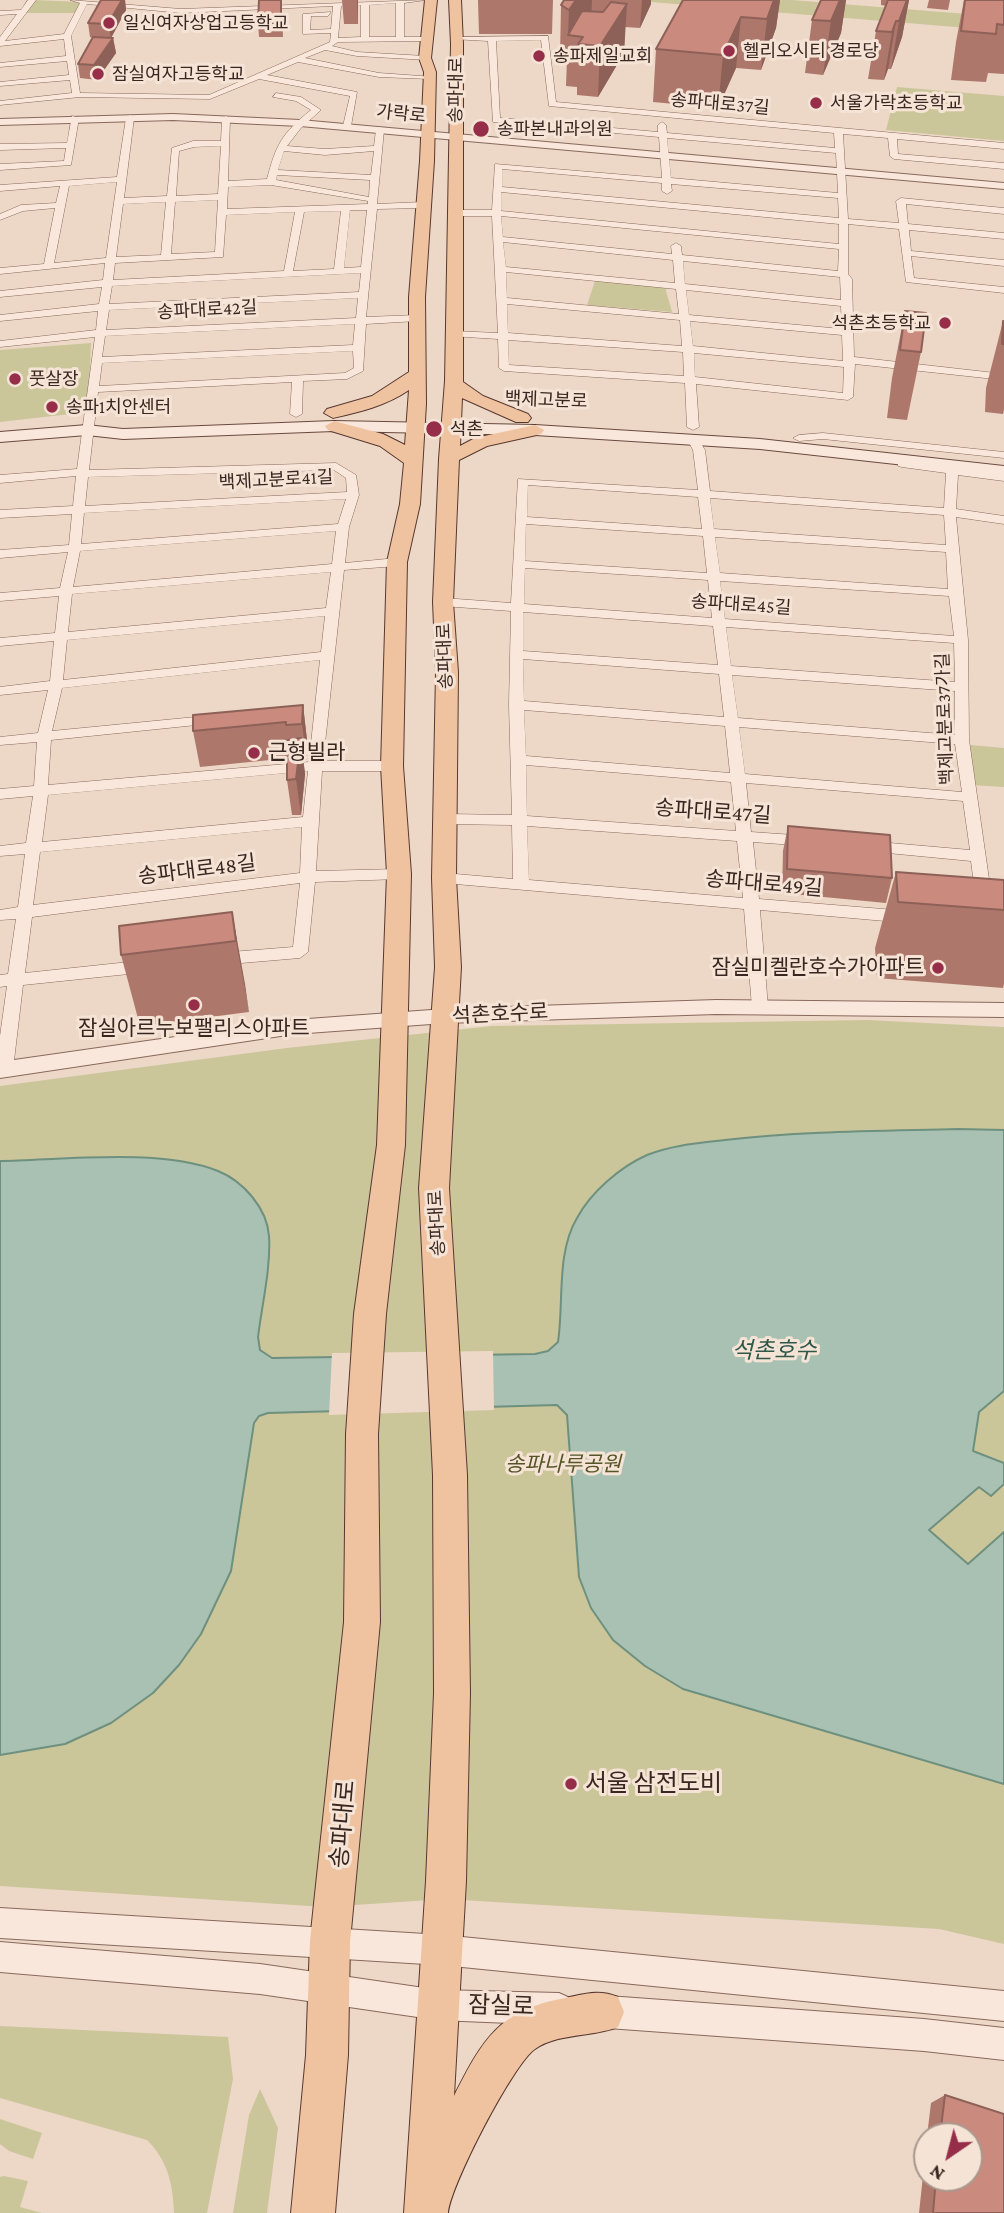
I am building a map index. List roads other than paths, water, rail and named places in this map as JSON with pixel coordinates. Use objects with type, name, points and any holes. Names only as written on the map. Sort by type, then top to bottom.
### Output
[{"type":"main road","name":"송파대로","points":[[313,2213],[327,2055],[326,1989],[362,1622],[362,1434],[370,1314],[391,1145],[399,874],[391,766],[397,562],[410,504],[413,462],[418,374],[417,318],[430,76],[425,58],[431,0]]},
{"type":"main road","name":"송파대로","points":[[442,1950],[452,1693],[448,1433],[434,1188],[447,967],[444,878],[447,672],[443,603],[448,458],[454,384],[455,0]]},
{"type":"main road","points":[[334,420],[386,398],[418,374]]},
{"type":"main road","points":[[454,384],[477,400],[528,424]]},
{"type":"main road","name":"백제고분로","points":[[86,430],[118,420],[135,419],[296,414],[334,420]]},
{"type":"main road","points":[[334,420],[400,447],[413,462]]},
{"type":"main road","name":"백제고분로","points":[[0,437],[86,430],[123,434],[334,420],[451,422],[693,433],[1004,462]]},
{"type":"main road","points":[[448,458],[528,424]]},
{"type":"main road","name":"백제고분로","points":[[799,443],[1004,471]]},
{"type":"main road","points":[[426,2209],[442,1950]]},
{"type":"main road","points":[[426,2209],[481,2089],[498,2060],[519,2034],[551,2021],[603,2012]]},
{"type":"street","points":[[0,43],[32,0]]},
{"type":"street","points":[[74,0],[167,9],[338,9]]},
{"type":"street","points":[[167,9],[169,0]]},
{"type":"street","points":[[422,0],[365,3],[307,14],[306,32],[400,40],[426,39]]},
{"type":"street","points":[[76,95],[67,36],[85,1]]},
{"type":"street","points":[[400,1],[400,40]]},
{"type":"street","points":[[365,3],[365,36]]},
{"type":"street","points":[[0,103],[76,95],[210,97],[324,47],[334,35],[338,9]]},
{"type":"street","points":[[0,13],[23,12]]},
{"type":"street","points":[[0,43],[67,36]]},
{"type":"street","name":"송파대로37길","points":[[456,39],[545,38],[552,104],[1004,146]]},
{"type":"street","points":[[492,39],[496,120],[840,151]]},
{"type":"street","name":"송파대로","points":[[324,47],[357,54],[425,58]]},
{"type":"street","points":[[0,65],[71,58]]},
{"type":"street","name":"송파대로","points":[[297,59],[379,75],[430,76]]},
{"type":"street","points":[[258,76],[354,94],[347,126]]},
{"type":"street","points":[[0,84],[74,77]]},
{"type":"street","points":[[276,95],[298,99],[317,110],[328,110]]},
{"type":"street","points":[[209,118],[210,97]]},
{"type":"street","points":[[272,177],[279,148],[300,123],[317,110]]},
{"type":"street","points":[[339,111],[350,111]]},
{"type":"street","points":[[661,114],[665,180],[675,230],[688,348],[693,433],[699,450],[724,671],[733,723],[760,1007]]},
{"type":"street","points":[[0,167],[68,163],[75,118]]},
{"type":"street","name":"가락로","points":[[0,122],[75,118],[209,118],[300,123],[1004,186]]},
{"type":"street","points":[[2,1069],[17,978],[41,789],[44,737],[55,685],[66,591],[75,547],[86,430],[94,389],[130,118]]},
{"type":"street","points":[[0,271],[111,260],[220,255],[226,119]]},
{"type":"street","points":[[94,389],[347,376],[359,369],[358,348],[363,319],[376,148],[380,130]]},
{"type":"street","points":[[838,130],[841,170],[844,247],[843,274],[847,279],[846,332],[850,362],[848,397],[690,380],[504,369],[501,269],[496,213],[498,166],[842,197]]},
{"type":"street","points":[[891,136],[894,156],[1004,166]]},
{"type":"street","points":[[166,257],[175,150],[193,144],[225,143]]},
{"type":"street","points":[[0,147],[71,145]]},
{"type":"street","points":[[279,148],[319,163],[374,178]]},
{"type":"street","points":[[224,184],[272,177],[376,148]]},
{"type":"street","points":[[319,163],[376,159]]},
{"type":"street","points":[[272,177],[373,203]]},
{"type":"street","points":[[0,188],[122,179]]},
{"type":"street","points":[[48,266],[65,183]]},
{"type":"street","points":[[496,189],[1004,236]]},
{"type":"street","points":[[119,201],[223,197]]},
{"type":"street","points":[[1004,211],[901,201],[909,280],[1004,290]]},
{"type":"street","points":[[222,212],[346,207],[373,203],[423,205]]},
{"type":"street","points":[[0,217],[21,208],[61,205]]},
{"type":"street","points":[[339,271],[346,207]]},
{"type":"street","points":[[288,274],[300,209]]},
{"type":"street","points":[[454,213],[496,213],[844,247]]},
{"type":"street","points":[[499,239],[843,274]]},
{"type":"street","points":[[908,253],[1004,263]]},
{"type":"street","points":[[501,269],[845,303]]},
{"type":"street","name":"송파대로42길","points":[[0,294],[107,283],[367,270]]},
{"type":"street","name":"송파대로42길","points":[[0,318],[104,307],[365,295]]},
{"type":"street","points":[[502,301],[846,332]]},
{"type":"street","name":"송파대로42길","points":[[0,344],[100,333],[417,318]]},
{"type":"street","points":[[454,334],[688,348],[1004,377]]},
{"type":"street","points":[[97,360],[358,348]]},
{"type":"street","points":[[296,414],[299,378]]},
{"type":"street","points":[[799,443],[823,436],[1004,455]]},
{"type":"street","points":[[799,443],[820,454],[1004,477]]},
{"type":"street","name":"백제고분로41길","points":[[0,479],[81,472],[97,475],[336,466],[352,477],[353,495],[0,514]]},
{"type":"street","name":"백제고분로37가길","points":[[952,471],[950,512],[961,640],[962,740],[986,910]]},
{"type":"street","points":[[521,886],[516,705],[522,481],[950,512],[1004,520]]},
{"type":"street","points":[[206,960],[300,951],[317,766],[316,709],[328,655],[343,527],[353,495]]},
{"type":"street","points":[[520,520],[952,549]]},
{"type":"street","points":[[0,554],[343,527]]},
{"type":"street","points":[[0,597],[397,562]]},
{"type":"street","points":[[521,564],[955,593]]},
{"type":"street","name":"송파대로45길","points":[[443,603],[517,606],[961,640]]},
{"type":"street","points":[[0,642],[332,611]]},
{"type":"street","points":[[0,691],[328,655]]},
{"type":"street","points":[[517,655],[962,687]]},
{"type":"street","points":[[516,705],[962,740]]},
{"type":"street","points":[[0,741],[230,718]]},
{"type":"street","points":[[519,760],[968,797]]},
{"type":"street","points":[[0,794],[317,766],[391,766]]},
{"type":"street","name":"송파대로47길","points":[[445,818],[518,820],[827,842]]},
{"type":"street","points":[[0,851],[310,821]]},
{"type":"street","points":[[854,845],[977,856]]},
{"type":"street","name":"송파대로48길","points":[[0,915],[308,877],[399,874]]},
{"type":"street","name":"송파대로49길","points":[[444,878],[919,918]]},
{"type":"street","points":[[0,981],[165,964]]},
{"type":"street","name":"석촌호수로","points":[[2,1069],[294,1027],[445,1016],[538,1011],[760,1007],[1004,1010]]},
{"type":"street","points":[[0,1923],[261,1940],[330,1941],[442,1950],[1004,2006]]},
{"type":"street","name":"잠실로","points":[[0,1957],[260,1979],[438,2005],[494,2005],[603,2012],[898,2033],[1004,2044]]},
{"type":"water","name":"석촌호수","points":[[958,1129],[1004,1130],[1004,1391],[979,1412],[973,1451],[1004,1463],[1004,1484],[991,1496],[979,1487],[929,1530],[968,1564],[1004,1532],[1004,1784],[683,1689],[645,1666],[613,1640],[591,1608],[579,1577],[567,1415],[557,1405],[268,1413],[259,1416],[254,1423],[231,1571],[201,1634],[179,1665],[153,1693],[111,1723],[65,1744],[0,1755],[0,1161],[140,1157],[195,1164],[218,1171],[236,1181],[259,1206],[267,1226],[269,1261],[258,1337],[260,1350],[272,1358],[535,1354],[548,1351],[558,1342],[563,1262],[570,1232],[577,1218],[598,1190],[637,1160],[676,1147],[754,1137]]},
{"type":"place","name":"일신여자상업고등학교","points":[[109,23]]},
{"type":"place","name":"헬리오시티 경로당","points":[[729,51]]},
{"type":"place","name":"송파제일교회","points":[[539,56]]},
{"type":"place","name":"잠실여자고등학교","points":[[98,74]]},
{"type":"place","name":"서울가락초등학교","points":[[816,103]]},
{"type":"place","name":"송파본내과의원","points":[[481,129]]},
{"type":"place","name":"석촌초등학교","points":[[945,323]]},
{"type":"place","name":"풋살장","points":[[15,379]]},
{"type":"place","name":"송파1치안센터","points":[[52,407]]},
{"type":"place","name":"석촌","points":[[434,429]]},
{"type":"place","name":"근형빌라","points":[[254,753]]},
{"type":"place","name":"잠실미켈란호수가아파트","points":[[938,968]]},
{"type":"place","name":"잠실아르누보팰리스아파트","points":[[194,1005]]},
{"type":"place","name":"서울 삼전도비","points":[[571,1784]]},
{"type":"park label","name":"송파나루공원","points":[[563,1465]]}]
